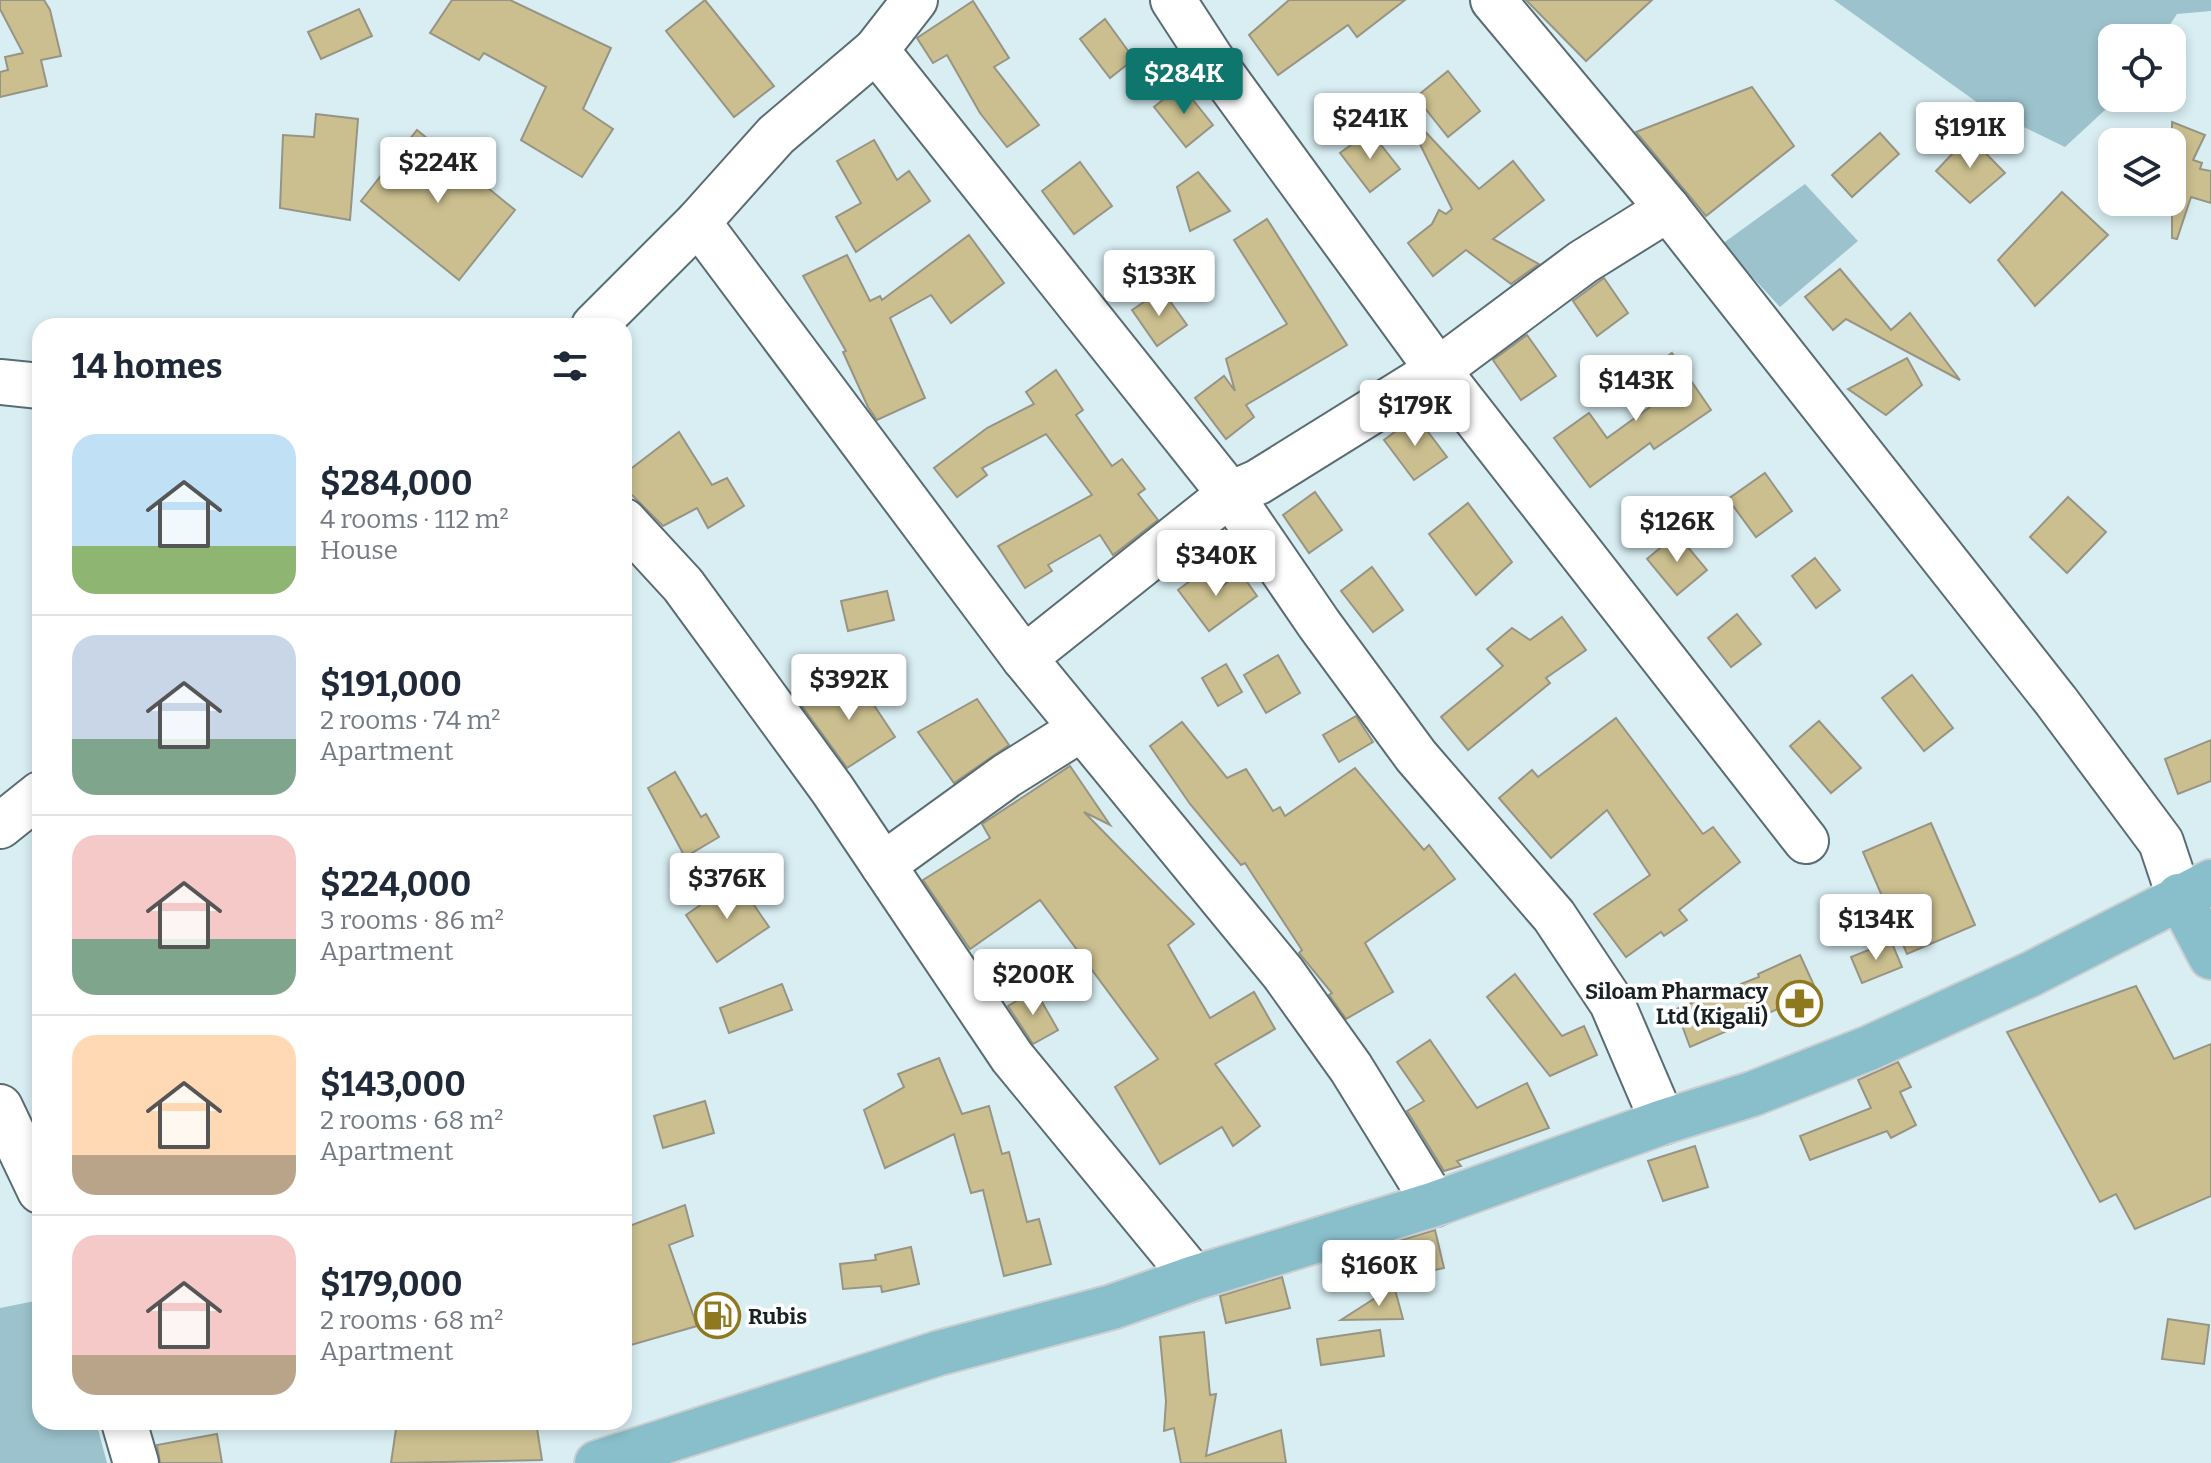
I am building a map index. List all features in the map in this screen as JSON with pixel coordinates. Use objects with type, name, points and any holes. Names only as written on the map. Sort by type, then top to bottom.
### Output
[{"type":"main road","points":[[622,1460],[939,1353],[1112,1307],[1194,1278],[1435,1204],[1663,1122],[1752,1094],[1869,1048],[2031,974],[2195,889],[2211,957]]},
{"type":"street","points":[[602,318],[698,222],[776,135],[876,50],[915,0]]},
{"type":"street","points":[[1173,0],[1212,60],[1438,370],[1806,841]]},
{"type":"street","points":[[1493,0],[1668,209],[2066,713],[2195,889]]},
{"type":"street","points":[[876,50],[1230,494],[1319,624],[1416,756],[1554,916],[1612,1003],[1663,1122]]},
{"type":"street","points":[[1024,658],[1230,494],[1258,482],[1438,370],[1583,262],[1668,209]]},
{"type":"street","points":[[698,222],[1024,658],[1283,973],[1351,1068],[1435,1204]]},
{"type":"street","points":[[0,382],[32,385]]},
{"type":"street","points":[[632,530],[683,585],[832,789],[1002,1045],[1194,1278]]},
{"type":"street","points":[[883,865],[1006,776],[1081,729]]},
{"type":"street","points":[[0,826],[32,800]]},
{"type":"street","points":[[0,1107],[32,1174]]},
{"type":"street","points":[[126,1430],[136,1463]]},
{"type":"shaded area","points":[[1834,0],[2211,0],[2211,11],[2177,14],[2170,24],[2098,24],[2098,112],[2103,112],[2065,147],[1985,108]]},
{"type":"shaded area","points":[[1805,184],[1858,241],[1780,307],[1722,244]]},
{"type":"shaded area","points":[[32,1302],[32,1430],[98,1430],[107,1463],[0,1463],[0,1308]]},
{"type":"building","points":[[0,0],[44,0],[50,10],[61,56],[41,60],[47,86],[0,97],[0,72],[8,70],[5,57],[23,53],[0,9]]},
{"type":"building","points":[[452,0],[510,0],[611,48],[583,109],[613,129],[582,177],[521,140],[546,87],[484,53],[479,60],[430,33]]},
{"type":"building","points":[[705,0],[774,86],[734,117],[666,31]]},
{"type":"building","points":[[1289,0],[1405,0],[1357,37],[1348,25],[1278,75],[1249,35]]},
{"type":"building","points":[[1526,0],[1652,0],[1586,61]]},
{"type":"building","points":[[973,1],[1009,58],[994,67],[1039,125],[1007,147],[980,113],[947,55],[933,63],[917,38]]},
{"type":"building","points":[[359,9],[372,36],[321,59],[308,32]]},
{"type":"building","points":[[1105,19],[1134,59],[1110,78],[1080,39]]},
{"type":"building","points":[[1448,71],[1480,111],[1448,137],[1416,97]]},
{"type":"building","points":[[1181,85],[1213,125],[1186,147],[1154,107]]},
{"type":"building","points":[[1752,87],[1794,146],[1706,216],[1636,132]]},
{"type":"building","points":[[316,114],[358,119],[350,220],[280,208],[283,135],[314,137]]},
{"type":"building","points":[[2172,122],[2205,135],[2193,160],[2202,163],[2200,169],[2211,171],[2211,203],[2191,197],[2186,212],[2186,128],[2172,128]]},
{"type":"building","points":[[1418,124],[1479,189],[1513,161],[1544,200],[1493,239],[1539,264],[1511,284],[1466,250],[1433,276],[1408,243],[1432,224],[1439,210],[1446,214],[1452,209],[1412,128]]},
{"type":"building","points":[[417,130],[515,210],[459,280],[361,201]]},
{"type":"building","points":[[1370,131],[1400,169],[1370,192],[1340,153]]},
{"type":"building","points":[[1880,133],[1899,154],[1852,197],[1832,175]]},
{"type":"building","points":[[1969,136],[2005,173],[1970,203],[1936,171]]},
{"type":"building","points":[[874,140],[897,180],[909,171],[930,201],[856,252],[836,217],[861,203],[837,161]]},
{"type":"building","points":[[1080,162],[1112,206],[1074,234],[1042,191]]},
{"type":"building","points":[[1198,172],[1230,211],[1190,231],[1177,187]]},
{"type":"building","points":[[2062,192],[2108,235],[2035,306],[1998,260]]},
{"type":"building","points":[[2172,216],[2185,216],[2177,239],[2172,238]]},
{"type":"building","points":[[1267,219],[1347,345],[1246,405],[1254,417],[1226,439],[1195,398],[1224,376],[1235,391],[1226,359],[1287,324],[1234,240]]},
{"type":"building","points":[[969,235],[1004,283],[951,323],[931,295],[890,318],[925,398],[877,420],[843,352],[846,351],[803,276],[847,255],[870,301],[880,296],[882,300]]},
{"type":"building","points":[[1840,269],[1891,330],[1910,313],[1960,380],[1846,319],[1833,330],[1805,297]]},
{"type":"building","points":[[1604,278],[1628,313],[1597,336],[1573,301]]},
{"type":"building","points":[[1162,290],[1187,325],[1157,346],[1132,310]]},
{"type":"building","points":[[1527,335],[1556,376],[1521,400],[1493,360]]},
{"type":"building","points":[[1672,353],[1711,410],[1654,449],[1650,443],[1590,487],[1554,438],[1589,413],[1607,438],[1650,407],[1632,381]]},
{"type":"building","points":[[1907,358],[1922,385],[1886,415],[1848,389]]},
{"type":"building","points":[[1056,370],[1083,410],[1076,415],[1112,466],[1122,459],[1145,489],[1138,494],[1158,520],[1113,555],[1100,535],[1048,565],[1052,571],[1025,588],[998,546],[1092,495],[1046,434],[982,468],[987,475],[957,497],[934,468],[987,428],[1034,404],[1026,392]]},
{"type":"building","points":[[1416,416],[1447,457],[1414,480],[1384,440]]},
{"type":"building","points":[[679,432],[712,485],[727,478],[744,506],[708,528],[697,508],[663,526],[632,495],[632,468]]},
{"type":"building","points":[[1765,473],[1792,511],[1756,537],[1728,499]]},
{"type":"building","points":[[1315,492],[1342,530],[1309,553],[1283,515]]},
{"type":"building","points":[[2068,497],[2106,532],[2067,573],[2030,537]]},
{"type":"building","points":[[1468,503],[1512,562],[1476,595],[1429,534]]},
{"type":"building","points":[[1677,534],[1707,570],[1677,595],[1647,559]]},
{"type":"building","points":[[1815,558],[1840,590],[1816,608],[1792,576]]},
{"type":"building","points":[[1372,567],[1403,610],[1373,632],[1341,591]]},
{"type":"building","points":[[1206,569],[1220,588],[1240,572],[1257,596],[1209,631],[1178,590]]},
{"type":"building","points":[[887,591],[894,620],[848,631],[841,601]]},
{"type":"building","points":[[1737,614],[1761,644],[1731,667],[1708,638]]},
{"type":"building","points":[[1562,617],[1586,650],[1546,678],[1550,683],[1468,750],[1441,717],[1503,666],[1487,649],[1512,628],[1530,640]]},
{"type":"building","points":[[1278,655],[1300,693],[1266,713],[1244,675]]},
{"type":"building","points":[[1226,664],[1242,692],[1218,706],[1202,678]]},
{"type":"building","points":[[1912,675],[1953,728],[1924,751],[1882,698]]},
{"type":"building","points":[[858,681],[895,737],[847,768],[802,706],[844,683]]},
{"type":"building","points":[[977,699],[1009,745],[954,783],[918,732]]},
{"type":"building","points":[[1356,716],[1373,742],[1339,762],[1323,735]]},
{"type":"building","points":[[1616,718],[1703,834],[1713,827],[1740,862],[1679,910],[1687,920],[1664,936],[1661,932],[1626,957],[1594,914],[1650,875],[1607,810],[1551,858],[1499,798],[1532,770],[1538,777]]},
{"type":"building","points":[[1819,721],[1861,768],[1831,793],[1790,746]]},
{"type":"building","points":[[1182,722],[1227,778],[1246,769],[1273,811],[1280,807],[1285,816],[1355,768],[1424,850],[1429,845],[1455,879],[1365,943],[1393,992],[1346,1019],[1329,995],[1332,993],[1299,953],[1302,950],[1245,863],[1241,865],[1190,804],[1150,746]]},
{"type":"building","points":[[2211,740],[2211,781],[2178,794],[2165,759]]},
{"type":"building","points":[[1070,766],[1110,825],[1084,812],[1194,924],[1168,945],[1210,1018],[1254,992],[1275,1029],[1215,1064],[1260,1126],[1233,1146],[1222,1127],[1160,1164],[1115,1087],[1158,1059],[1040,900],[970,949],[923,880],[990,838],[982,824]]},
{"type":"building","points":[[675,772],[701,817],[706,814],[719,837],[685,857],[648,788]]},
{"type":"building","points":[[1931,823],[1975,925],[1907,954],[1863,852]]},
{"type":"building","points":[[737,880],[769,927],[717,962],[686,915]]},
{"type":"building","points":[[1891,941],[1902,967],[1862,983],[1851,957]]},
{"type":"building","points":[[1800,955],[1817,992],[1690,1047],[1676,1009],[1759,977],[1758,974]]},
{"type":"building","points":[[1515,974],[1562,1036],[1584,1026],[1597,1055],[1550,1076],[1487,997]]},
{"type":"building","points":[[782,984],[792,1010],[729,1033],[720,1008]]},
{"type":"building","points":[[2136,986],[2174,1059],[2211,1044],[2211,1196],[2135,1229],[2116,1194],[2100,1202],[2007,1032]]},
{"type":"building","points":[[1035,990],[1058,1030],[1033,1044],[1008,1006]]},
{"type":"building","points":[[1430,1040],[1477,1108],[1527,1083],[1549,1128],[1457,1161],[1461,1166],[1444,1171],[1407,1111],[1424,1101],[1397,1062]]},
{"type":"building","points":[[939,1058],[962,1114],[989,1106],[1002,1154],[1009,1152],[1027,1222],[1039,1219],[1051,1264],[1004,1276],[983,1190],[971,1193],[954,1134],[885,1168],[864,1110],[904,1087],[898,1074]]},
{"type":"building","points":[[1898,1062],[1911,1087],[1900,1092],[1916,1125],[1891,1138],[1887,1131],[1810,1160],[1800,1136],[1871,1108],[1858,1080]]},
{"type":"building","points":[[705,1101],[714,1133],[663,1148],[654,1116]]},
{"type":"building","points":[[1695,1146],[1708,1187],[1663,1201],[1648,1161]]},
{"type":"building","points":[[685,1205],[693,1236],[669,1245],[697,1326],[632,1345],[632,1225]]},
{"type":"building","points":[[1435,1230],[1444,1268],[1403,1277],[1395,1242]]},
{"type":"building","points":[[911,1247],[919,1284],[882,1292],[881,1286],[843,1289],[840,1264],[876,1260],[875,1255]]},
{"type":"building","points":[[1282,1277],[1290,1308],[1226,1323],[1220,1296]]},
{"type":"building","points":[[1394,1286],[1403,1319],[1341,1320]]},
{"type":"building","points":[[2168,1319],[2209,1325],[2204,1364],[2162,1359]]},
{"type":"building","points":[[1380,1330],[1384,1356],[1321,1365],[1317,1339]]},
{"type":"building","points":[[1204,1332],[1210,1395],[1216,1394],[1206,1456],[1281,1430],[1286,1463],[1181,1463],[1174,1428],[1164,1431],[1166,1401],[1160,1337]]},
{"type":"building","points":[[396,1430],[537,1430],[542,1460],[391,1463]]},
{"type":"building","points":[[217,1434],[222,1463],[160,1463],[157,1445]]},
{"type":"place","name":"Siloam Pharmacy Ltd (Kigali)","points":[[1799,1004]]},
{"type":"place","name":"Rubis","points":[[717,1316]]}]
